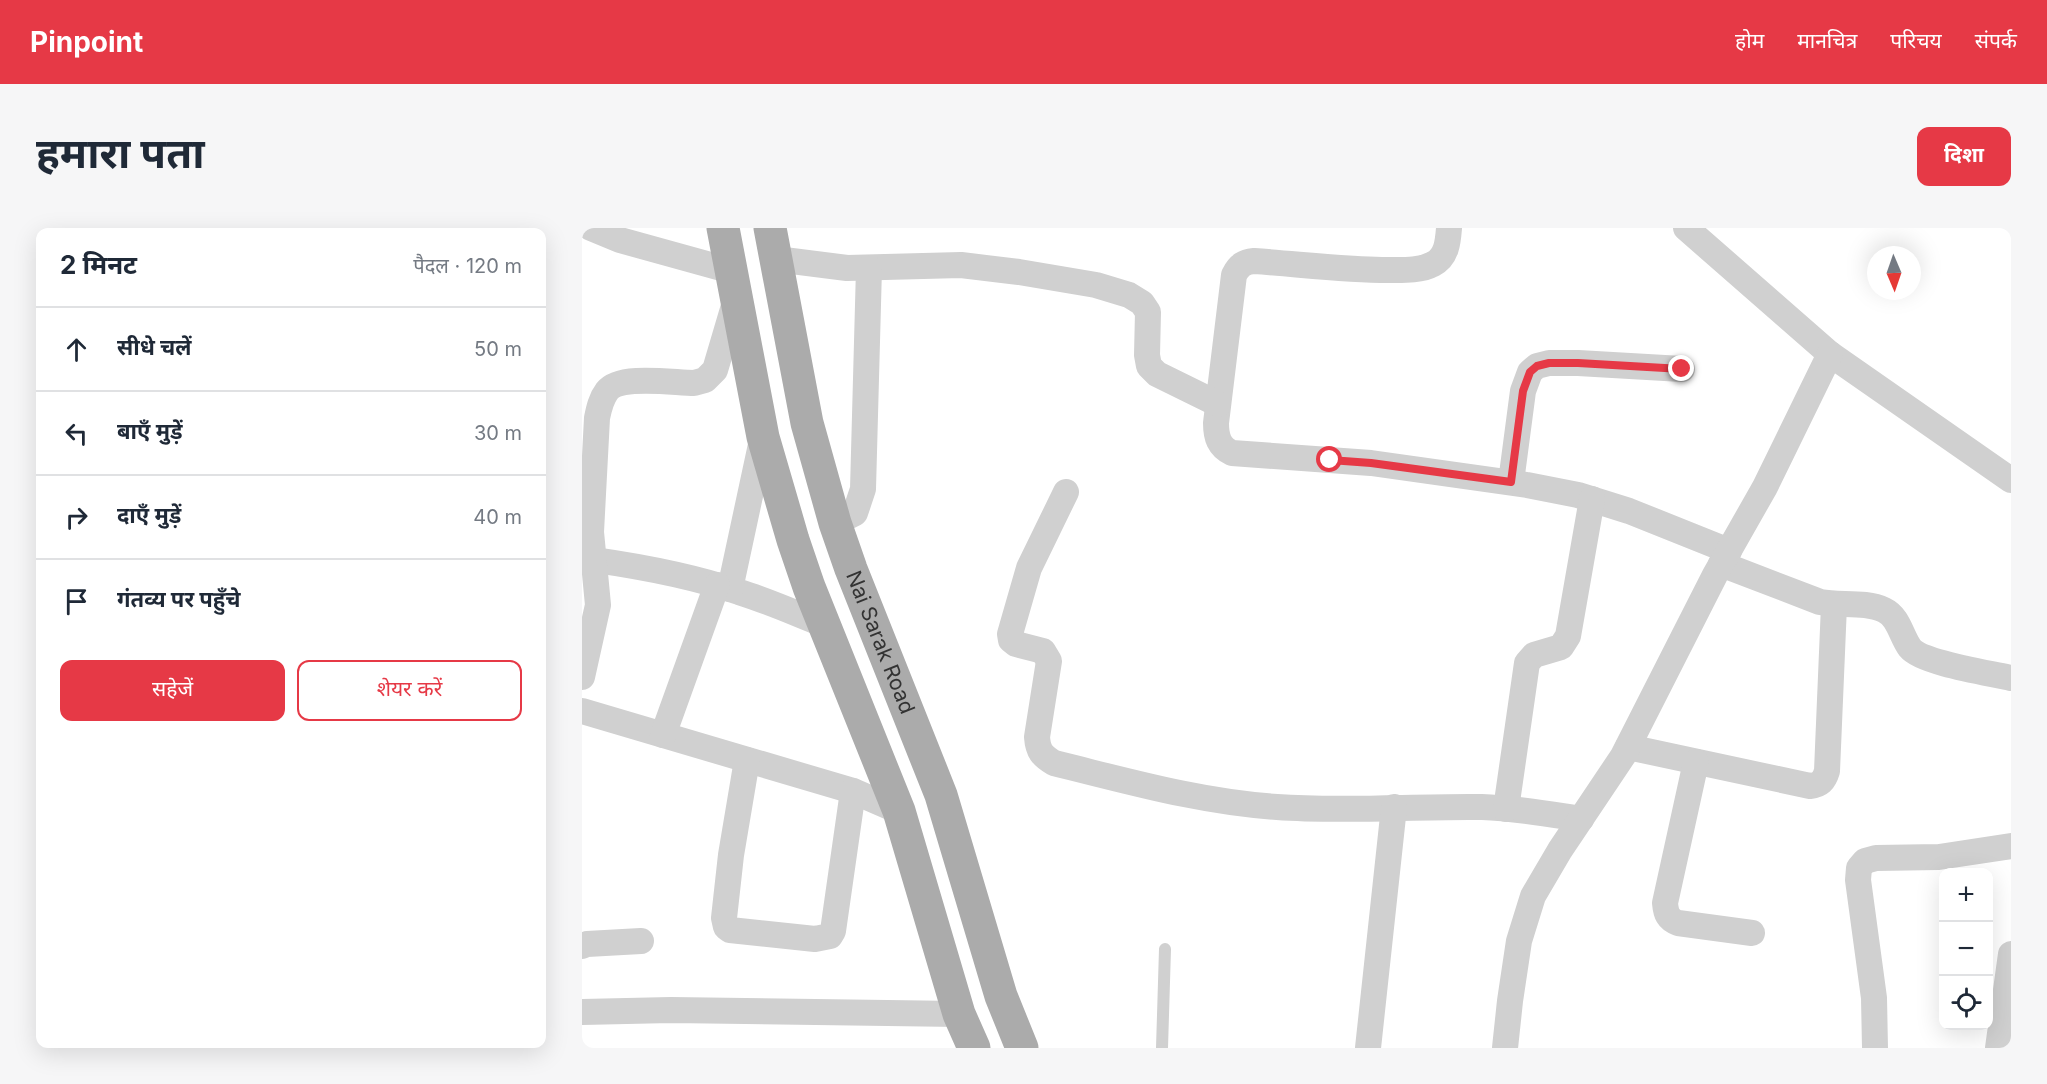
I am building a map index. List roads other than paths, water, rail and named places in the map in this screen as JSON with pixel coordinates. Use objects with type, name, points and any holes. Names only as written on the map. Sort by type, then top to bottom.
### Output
[{"type":"main road","points":[[723,228],[763,437],[793,540],[899,811],[959,1014],[974,1048]]},
{"type":"main road","name":"Nai Sarak Road","points":[[770,228],[807,423],[835,523],[941,795],[1001,996],[1022,1048]]},
{"type":"street","points":[[582,677],[598,605],[591,532],[597,418],[601,402],[608,389],[621,382],[694,383],[705,380],[715,370],[734,283],[591,228]]},
{"type":"street","points":[[1449,228],[1448,242],[1440,259],[1420,268],[1406,270],[1333,269],[1254,261],[1246,262],[1238,267],[1234,275],[1218,404],[1216,432],[1224,449],[1232,453],[1371,463],[1511,482],[1592,499],[1629,511],[1803,596],[1834,605],[1881,608],[1888,612],[1910,648],[1920,655],[1937,662],[2011,678]]},
{"type":"street","points":[[1686,228],[1830,354],[2011,480]]},
{"type":"street","points":[[776,259],[812,265],[869,268],[961,266],[1019,272],[1096,285],[1129,295],[1142,303],[1148,312],[1147,356],[1149,366],[1157,374],[1218,404]]},
{"type":"street","points":[[835,523],[855,513],[863,489],[869,268]]},
{"type":"street","points":[[1505,1048],[1519,941],[1533,897],[1560,850],[1628,747],[1725,558],[1765,487],[1830,354]]},
{"type":"street","points":[[1511,482],[1523,391],[1530,372],[1537,366],[1549,363],[1578,363],[1682,369]]},
{"type":"street","points":[[663,735],[724,587],[763,437]]},
{"type":"street","points":[[1066,492],[1029,568],[1010,634],[1011,640],[1016,644],[1043,651],[1049,662],[1037,737],[1038,749],[1043,756],[1054,763],[1168,792],[1227,803],[1278,808],[1506,809],[1581,819]]},
{"type":"street","points":[[1506,809],[1527,663],[1534,655],[1560,647],[1568,636],[1592,499]]},
{"type":"street","points":[[595,560],[645,567],[724,587],[825,625]]},
{"type":"street","points":[[1628,747],[1810,786],[1817,785],[1824,780],[1827,771],[1834,605]]},
{"type":"street","points":[[582,711],[853,791],[899,811]]},
{"type":"street","points":[[747,760],[726,895],[724,918],[726,927],[730,930],[815,939],[830,936],[834,925],[853,791]]},
{"type":"street","points":[[1696,762],[1665,903],[1666,913],[1671,920],[1678,923],[1752,933]]},
{"type":"street","points":[[1368,1048],[1394,807]]},
{"type":"street","points":[[1875,1048],[1874,998],[1858,880],[1859,868],[1865,861],[1876,858],[1939,857],[2011,846]]},
{"type":"street","points":[[582,946],[641,941]]},
{"type":"street","points":[[1998,1048],[2011,954]]},
{"type":"street","points":[[582,1012],[671,1010],[959,1014]]},
{"type":"lane","points":[[1162,1048],[1165,949]]}]
